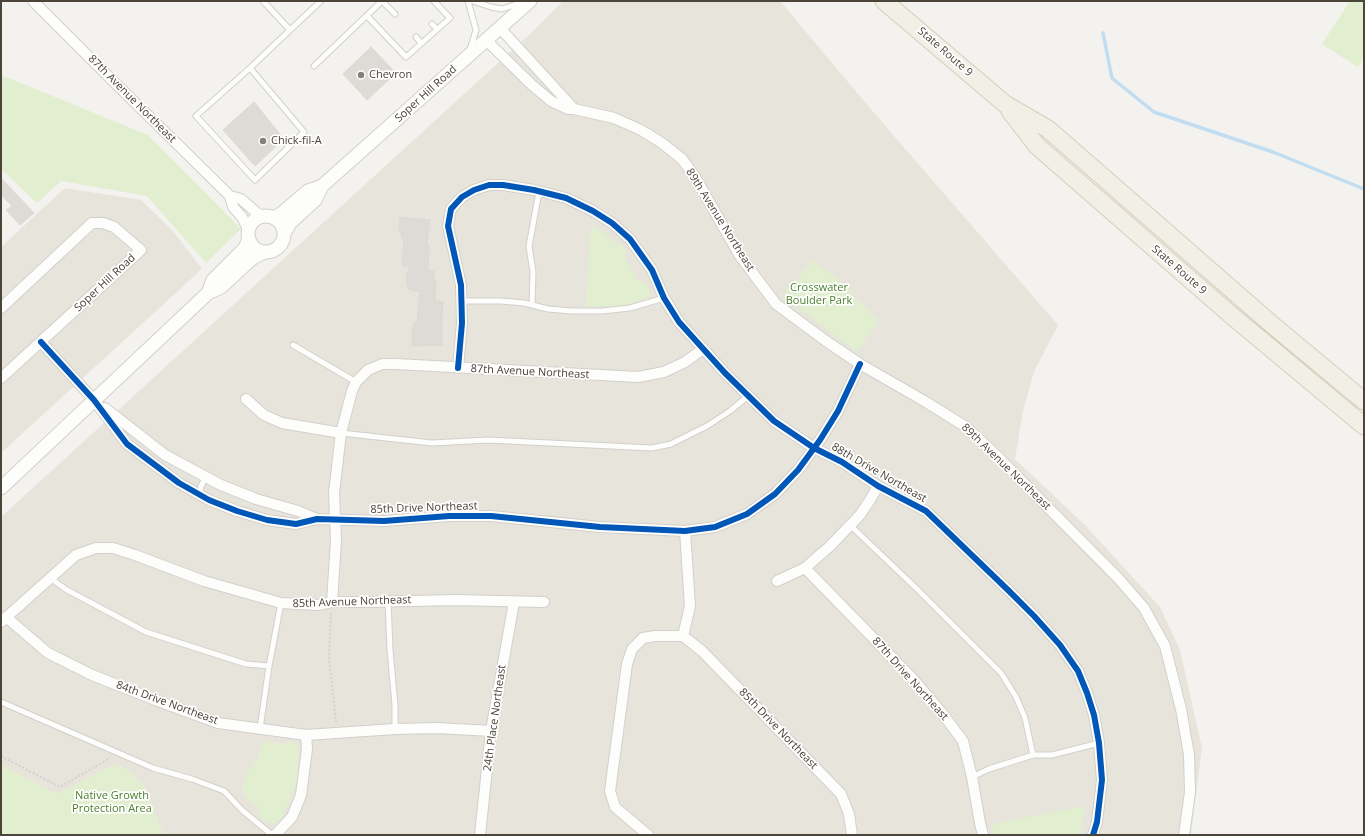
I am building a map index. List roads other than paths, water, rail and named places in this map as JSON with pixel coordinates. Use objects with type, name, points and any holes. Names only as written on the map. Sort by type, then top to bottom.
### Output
[{"type":"main road","name":"State Route 9","points":[[884,1],[1005,104],[1048,129],[1269,322],[1364,401]]},
{"type":"main road","name":"State Route 9","points":[[1005,104],[1037,146],[1231,315],[1364,426]]},
{"type":"street","name":"87th Avenue Northeast","points":[[34,1],[107,76],[230,196]]},
{"type":"street","name":"Soper Hill Road","points":[[322,186],[530,1]]},
{"type":"street","points":[[500,28],[574,109]]},
{"type":"street","name":"89th Avenue Northeast","points":[[486,40],[532,85],[551,101],[568,109],[614,118],[641,130],[682,158],[695,177],[740,256],[776,304],[860,364],[966,426],[1000,458],[1118,578],[1144,608],[1165,646],[1181,709],[1190,755],[1190,792],[1184,835]]},
{"type":"street","name":"88th Drive Northeast","points":[[462,302],[461,285],[448,226],[451,209],[462,197],[474,190],[489,185],[503,185],[566,198],[593,211],[612,223],[630,239],[652,270],[664,298],[679,322],[725,373],[774,421],[814,448],[842,462],[878,486],[926,511],[1009,590],[1060,645],[1078,671],[1087,693],[1094,715],[1099,743],[1102,780],[1097,822],[1093,835]]},
{"type":"street","points":[[208,292],[213,280],[245,248],[251,225],[255,220],[281,214],[308,191],[322,186]]},
{"type":"street","points":[[1,488],[208,292],[221,287],[254,257],[271,251],[280,245],[290,223],[315,200],[322,186]]},
{"type":"street","points":[[230,196],[241,199],[257,213],[270,217],[280,224],[284,234]]},
{"type":"street","points":[[230,196],[233,207],[242,217],[254,247],[265,252]]},
{"type":"street","name":"Soper Hill Road","points":[[1,308],[92,223],[103,223],[114,228],[141,250],[1,378]]},
{"type":"street","points":[[458,368],[462,323],[462,302]]},
{"type":"street","points":[[41,342],[94,400]]},
{"type":"street","name":"87th Avenue Northeast","points":[[356,382],[368,370],[382,364],[638,377],[664,372],[685,362],[703,349]]},
{"type":"street","name":"85th Drive Northeast","points":[[94,400],[127,444],[179,483],[200,495],[237,511],[267,520],[296,524],[317,519],[384,522],[449,516],[491,516],[600,527],[685,531],[715,527],[747,514],[775,494],[798,470],[814,448],[838,411],[860,364]]},
{"type":"street","points":[[332,602],[336,540],[334,493],[341,433],[352,391],[356,382]]},
{"type":"street","points":[[246,399],[264,415],[282,423],[341,433]]},
{"type":"street","name":"85th Drive Northeast","points":[[94,400],[165,455],[206,477],[221,485],[256,499],[298,511],[317,519]]},
{"type":"street","points":[[777,582],[805,568],[851,526],[870,500],[878,486]]},
{"type":"street","points":[[648,835],[615,807],[610,791],[627,664],[632,649],[643,638],[655,636],[683,636],[690,606],[685,531]]},
{"type":"street","name":"85th Avenue Northeast","points":[[49,578],[76,555],[96,548],[113,548],[204,581],[281,603],[318,605],[332,602],[455,600],[544,602]]},
{"type":"street","name":"87th Drive Northeast","points":[[805,568],[913,679],[942,713],[963,741],[972,777],[983,835]]},
{"type":"street","points":[[4,619],[49,578]]},
{"type":"street","name":"24th Place Northeast","points":[[480,835],[491,731],[514,602]]},
{"type":"street","name":"84th Drive Northeast","points":[[4,619],[48,653],[92,675],[218,723],[306,735],[395,729],[437,728],[491,731]]},
{"type":"street","name":"85th Drive Northeast","points":[[683,636],[702,651],[841,794],[849,814],[852,835]]},
{"type":"street","points":[[275,835],[292,818],[301,795],[307,749],[306,735]]},
{"type":"lane","points":[[263,1],[290,30]]},
{"type":"lane","points":[[250,68],[304,132],[255,180],[196,116],[250,68],[321,1]]},
{"type":"lane","points":[[314,66],[382,1],[395,14]]},
{"type":"lane","points":[[367,16],[406,57],[450,18],[434,1]]},
{"type":"lane","points":[[468,1],[476,30],[469,56]]},
{"type":"lane","points":[[474,1],[502,9],[526,1]]},
{"type":"lane","points":[[432,24],[437,29]]},
{"type":"lane","points":[[416,38],[421,43]]},
{"type":"lane","points":[[532,305],[533,272],[529,246],[539,192]]},
{"type":"lane","points":[[462,302],[501,301],[532,305],[548,309],[602,311],[630,308],[664,298]]},
{"type":"lane","points":[[293,345],[356,382]]},
{"type":"lane","points":[[341,433],[432,443],[488,440],[652,448],[671,444],[707,426],[730,411],[748,396]]},
{"type":"lane","points":[[200,495],[201,486],[206,477]]},
{"type":"lane","points":[[851,526],[1001,673],[1016,697],[1025,718],[1033,755]]},
{"type":"lane","points":[[49,578],[77,596],[146,632],[246,664],[269,666]]},
{"type":"lane","points":[[388,601],[390,650],[395,705],[395,729]]},
{"type":"lane","points":[[260,729],[269,666],[281,603]]},
{"type":"lane","points":[[1,702],[153,768],[192,779],[224,791],[242,810],[272,835]]},
{"type":"lane","points":[[972,777],[989,769],[1033,755],[1052,755],[1099,743]]},
{"type":"waterway","points":[[1103,33],[1112,78],[1154,112],[1273,152],[1364,189]]},
{"type":"place","name":"Chevron","points":[[361,75]]},
{"type":"place","name":"Chick-fil-A","points":[[263,141]]},
{"type":"park label","name":"Crosswater Boulder Park","points":[[819,294]]},
{"type":"park label","name":"Native Growth Protection Area","points":[[112,802]]}]
